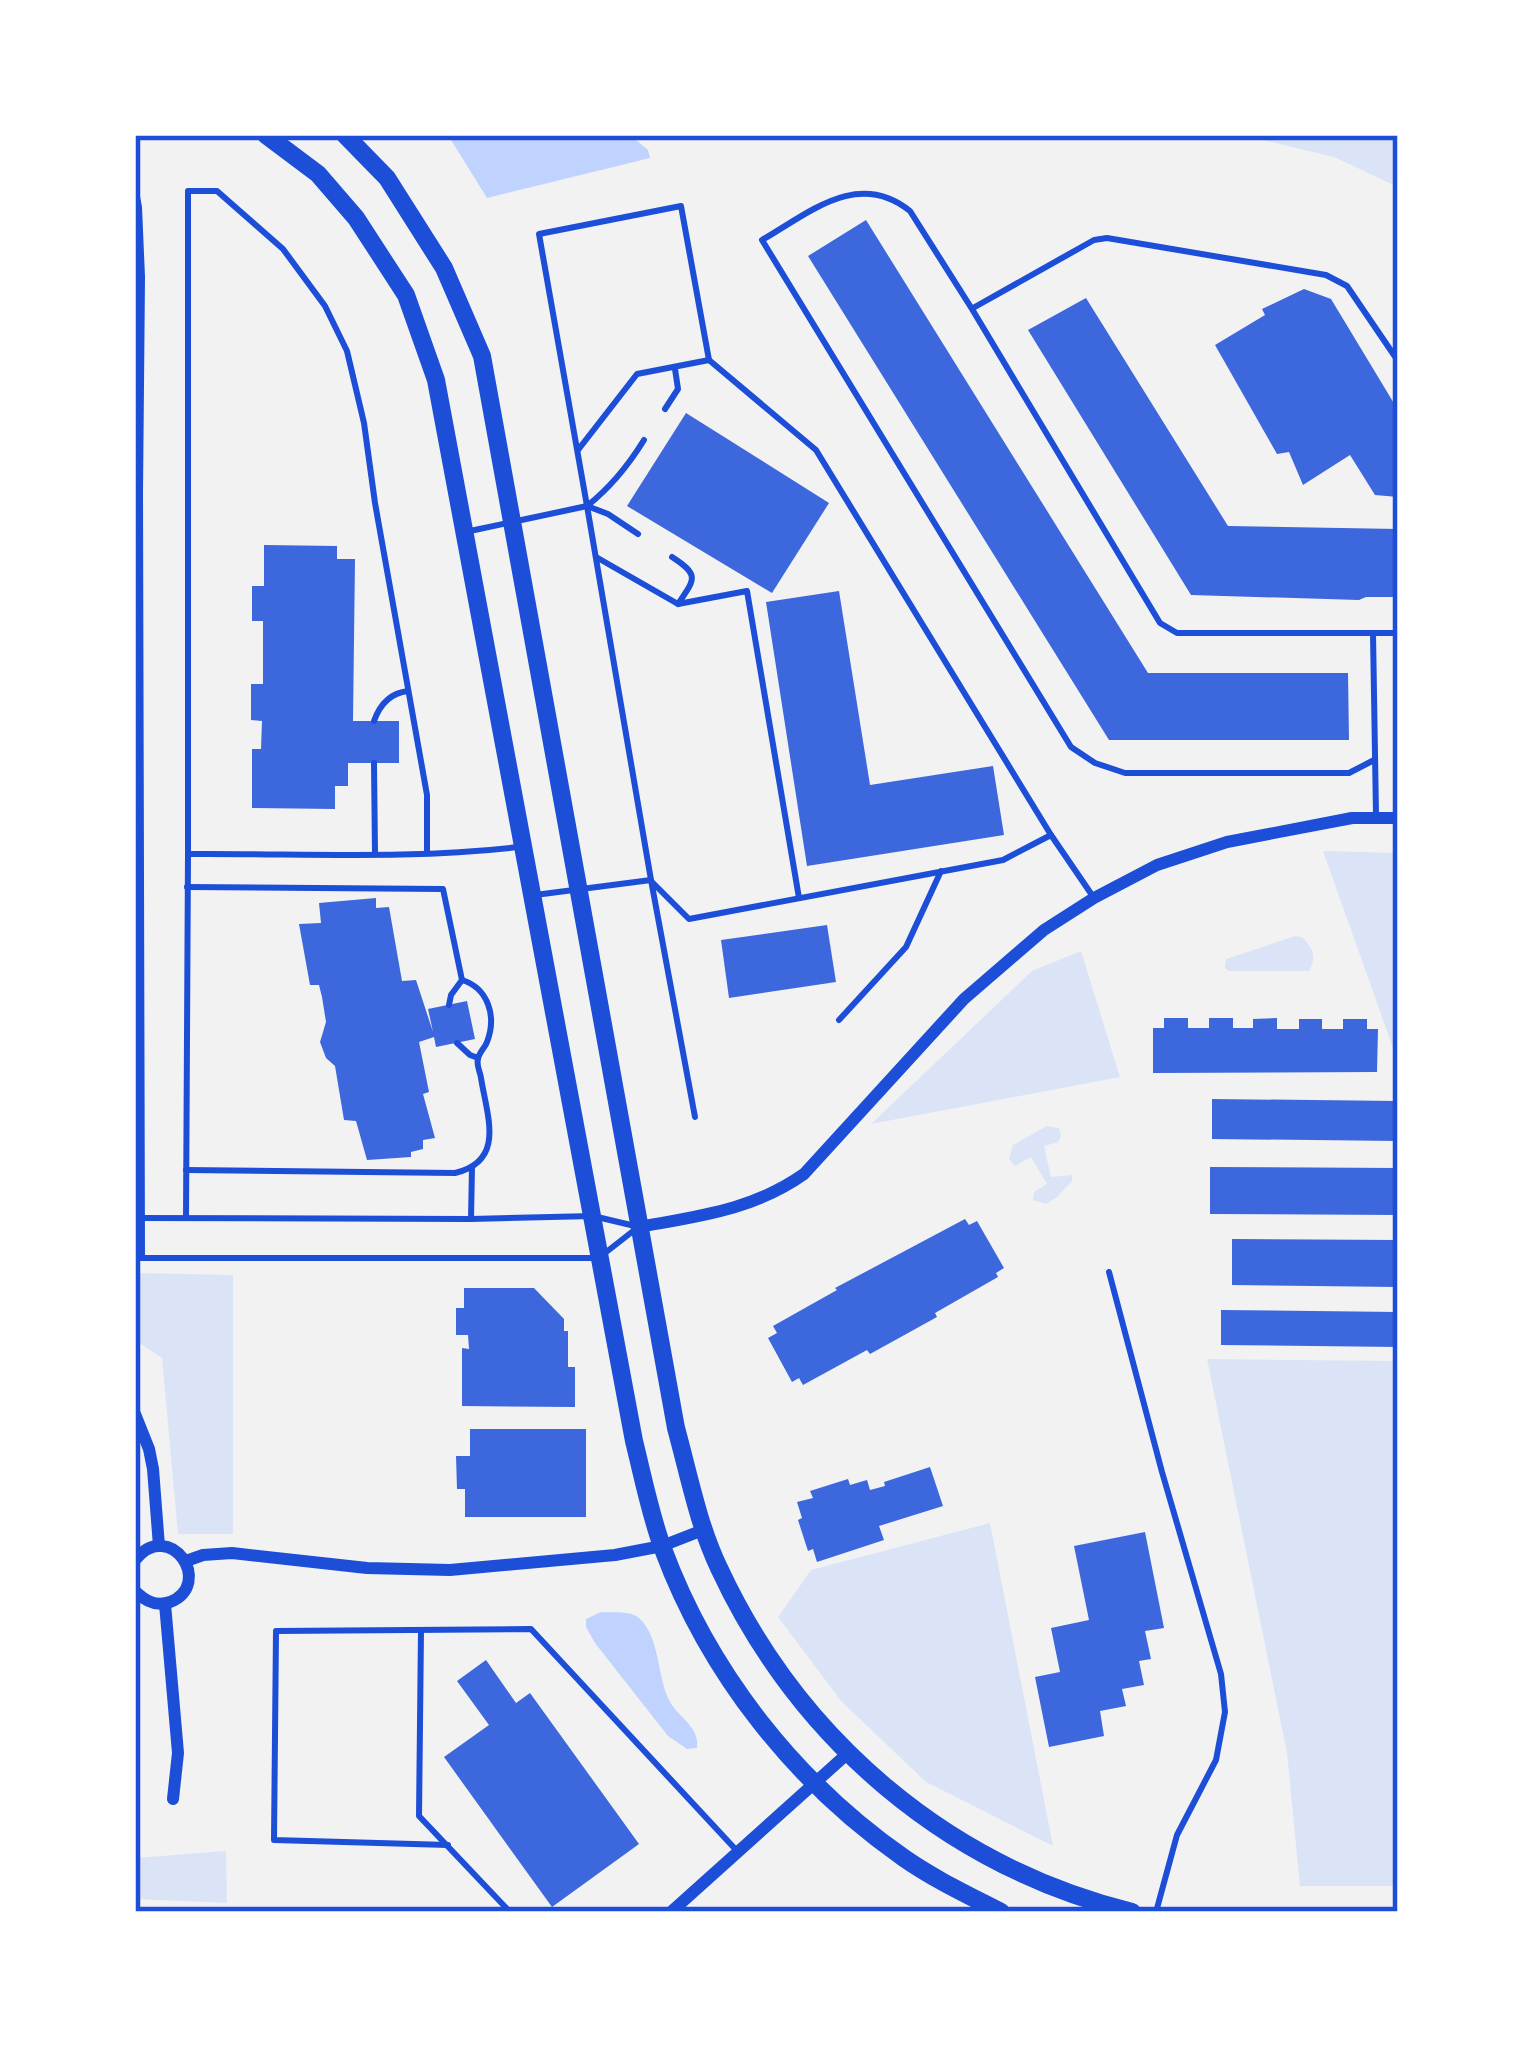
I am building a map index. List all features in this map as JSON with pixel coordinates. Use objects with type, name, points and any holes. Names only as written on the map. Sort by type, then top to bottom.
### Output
[{"type":"main road","points":[[266,135],[318,174],[356,218],[406,296],[436,380],[634,1441],[662,1546],[708,1647],[759,1721],[813,1784],[904,1857],[1001,1912]]},
{"type":"main road","points":[[345,135],[387,178],[444,268],[482,356],[676,1429],[703,1530],[734,1598],[788,1685],[847,1754],[918,1814],[980,1854],[1102,1905],[1132,1912]]},
{"type":"street","points":[[639,1227],[746,1206],[804,1174],[964,999],[1045,930],[1094,898],[1157,865],[1227,842],[1352,818],[1398,818]]},
{"type":"street","points":[[135,1414],[153,1469],[159,1546]]},
{"type":"street","points":[[186,1562],[232,1552],[367,1568],[450,1570],[615,1555],[662,1546],[703,1530]]},
{"type":"street","points":[[135,1560],[142,1551],[159,1546],[175,1550],[189,1570],[186,1588],[165,1604],[148,1602],[135,1591]]},
{"type":"street","points":[[165,1604],[178,1754],[172,1799]]},
{"type":"street","points":[[671,1912],[847,1754]]},
{"type":"lane","points":[[135,186],[142,277],[138,1258],[599,1258],[639,1227]]},
{"type":"lane","points":[[186,1218],[188,191],[217,191],[284,249],[325,306],[346,350],[364,423],[427,795],[427,853]]},
{"type":"lane","points":[[1374,760],[1349,773],[1125,773],[1095,763],[1071,747],[762,240],[836,196],[879,194],[910,211],[1160,623],[1177,633],[1398,633]]},
{"type":"lane","points":[[695,1117],[539,233],[681,206],[709,360],[816,450],[1094,898]]},
{"type":"lane","points":[[972,309],[1094,240],[1107,238],[1338,279],[1398,361]]},
{"type":"lane","points":[[578,450],[637,374],[709,360]]},
{"type":"lane","points":[[665,409],[678,389],[675,367]]},
{"type":"lane","points":[[465,532],[587,506],[616,480],[644,440]]},
{"type":"lane","points":[[587,506],[638,534]]},
{"type":"lane","points":[[596,556],[678,604],[747,591],[799,898]]},
{"type":"lane","points":[[672,556],[693,574],[678,604]]},
{"type":"lane","points":[[1373,633],[1376,817]]},
{"type":"lane","points":[[374,721],[392,695],[408,691]]},
{"type":"lane","points":[[374,763],[375,853]]},
{"type":"lane","points":[[651,880],[688,920],[1003,860],[1051,835]]},
{"type":"lane","points":[[188,854],[474,852],[522,846]]},
{"type":"lane","points":[[839,1020],[906,947],[941,872]]},
{"type":"lane","points":[[532,895],[651,880]]},
{"type":"lane","points":[[187,887],[443,889],[462,980],[449,1005]]},
{"type":"lane","points":[[186,1170],[454,1173],[472,1167],[490,1142],[478,1058],[490,1032],[490,1010],[480,988],[462,980]]},
{"type":"lane","points":[[457,1043],[478,1058]]},
{"type":"lane","points":[[471,1219],[472,1167]]},
{"type":"lane","points":[[138,1218],[592,1216],[639,1227]]},
{"type":"lane","points":[[1109,1272],[1222,1674],[1226,1712],[1216,1760],[1178,1834],[1156,1912]]},
{"type":"lane","points":[[448,1845],[274,1840],[276,1631],[531,1629],[738,1852]]},
{"type":"lane","points":[[421,1630],[419,1816],[510,1912]]},
{"type":"shaded area","points":[[1242,135],[1398,135],[1398,187],[1334,157]]},
{"type":"shaded area","points":[[1323,851],[1398,853],[1398,1062]]},
{"type":"shaded area","points":[[1302,937],[1311,949],[1309,971],[1225,968],[1226,959]]},
{"type":"shaded area","points":[[1081,951],[1120,1077],[871,1124],[1032,971]]},
{"type":"shaded area","points":[[1047,1126],[1059,1128],[1061,1136],[1058,1142],[1044,1146],[1051,1177],[1072,1175],[1072,1181],[1046,1204],[1033,1200],[1034,1192],[1047,1184],[1031,1157],[1015,1166],[1009,1159],[1013,1145]]},
{"type":"shaded area","points":[[135,1273],[233,1275],[233,1534],[178,1534],[162,1358],[135,1340]]},
{"type":"shaded area","points":[[1207,1359],[1398,1361],[1398,1886],[1300,1886],[1287,1753]]},
{"type":"shaded area","points":[[990,1523],[1053,1846],[926,1782],[841,1701],[778,1617],[811,1570]]},
{"type":"shaded area","points":[[226,1851],[227,1903],[135,1899],[135,1858]]},
{"type":"water","points":[[448,135],[630,135],[648,150],[650,158],[487,198]]},
{"type":"water","points":[[601,1612],[631,1614],[646,1626],[669,1700],[692,1728],[697,1748],[687,1749],[668,1736],[595,1643],[586,1619]]},
{"type":"building","points":[[866,220],[1148,673],[1348,673],[1349,740],[1109,740],[808,256]]},
{"type":"building","points":[[1304,289],[1331,299],[1398,410],[1398,497],[1375,495],[1350,455],[1303,485],[1289,452],[1277,454],[1215,345],[1265,315],[1262,309]]},
{"type":"building","points":[[1086,298],[1228,526],[1398,529],[1398,597],[1191,595],[1028,330]]},
{"type":"building","points":[[686,413],[829,503],[772,593],[627,506]]},
{"type":"building","points":[[264,545],[337,546],[337,559],[355,559],[353,721],[399,721],[399,763],[348,763],[348,786],[335,786],[335,809],[252,808],[252,749],[261,749],[262,721],[251,720],[251,684],[263,684],[263,621],[252,621],[252,586],[264,586]]},
{"type":"building","points":[[839,591],[870,785],[993,766],[1004,835],[807,866],[766,602]]},
{"type":"building","points":[[376,898],[376,908],[389,907],[402,981],[416,980],[433,1032],[428,1009],[467,1001],[475,1039],[436,1047],[434,1037],[419,1042],[429,1092],[423,1094],[435,1138],[423,1140],[423,1149],[411,1152],[411,1157],[367,1160],[356,1121],[344,1120],[335,1066],[320,1042],[326,1022],[322,997],[319,985],[310,985],[299,924],[321,923],[319,903]]},
{"type":"building","points":[[827,925],[836,982],[729,998],[721,940]]},
{"type":"building","points":[[1164,1018],[1188,1018],[1188,1028],[1209,1028],[1209,1018],[1233,1018],[1233,1028],[1253,1028],[1253,1019],[1277,1018],[1277,1029],[1299,1029],[1299,1019],[1322,1019],[1322,1029],[1343,1029],[1343,1019],[1367,1019],[1367,1029],[1378,1029],[1377,1072],[1153,1073],[1153,1028],[1164,1028]]},
{"type":"building","points":[[1212,1099],[1398,1101],[1398,1141],[1212,1139]]},
{"type":"building","points":[[1210,1167],[1398,1168],[1398,1215],[1210,1214]]},
{"type":"building","points":[[965,1219],[969,1225],[977,1221],[1004,1268],[996,1273],[998,1277],[870,1354],[867,1350],[803,1385],[799,1378],[792,1382],[768,1338],[777,1333],[773,1326]]},
{"type":"building","points":[[1232,1239],[1398,1240],[1398,1287],[1232,1285]]},
{"type":"building","points":[[464,1288],[534,1288],[564,1319],[568,1367],[575,1367],[575,1407],[462,1406],[462,1348],[469,1349],[468,1335],[456,1335],[456,1308],[464,1308]]},
{"type":"building","points":[[1221,1310],[1398,1312],[1398,1347],[1221,1345]]},
{"type":"building","points":[[470,1429],[586,1429],[586,1517],[465,1517],[465,1489],[457,1489],[456,1456],[470,1456]]},
{"type":"building","points":[[930,1467],[943,1506],[879,1526],[884,1540],[817,1562],[813,1549],[808,1551],[797,1502],[813,1498],[810,1491],[848,1479],[850,1485],[867,1480],[870,1490]]},
{"type":"building","points":[[1145,1532],[1164,1628],[1145,1631],[1151,1659],[1139,1661],[1144,1685],[1122,1689],[1126,1706],[1100,1711],[1104,1736],[1049,1747],[1035,1677],[1060,1672],[1051,1628],[1089,1620],[1074,1546]]},
{"type":"building","points":[[486,1660],[516,1703],[530,1693],[639,1844],[552,1907],[444,1757],[489,1725],[457,1681]]}]
